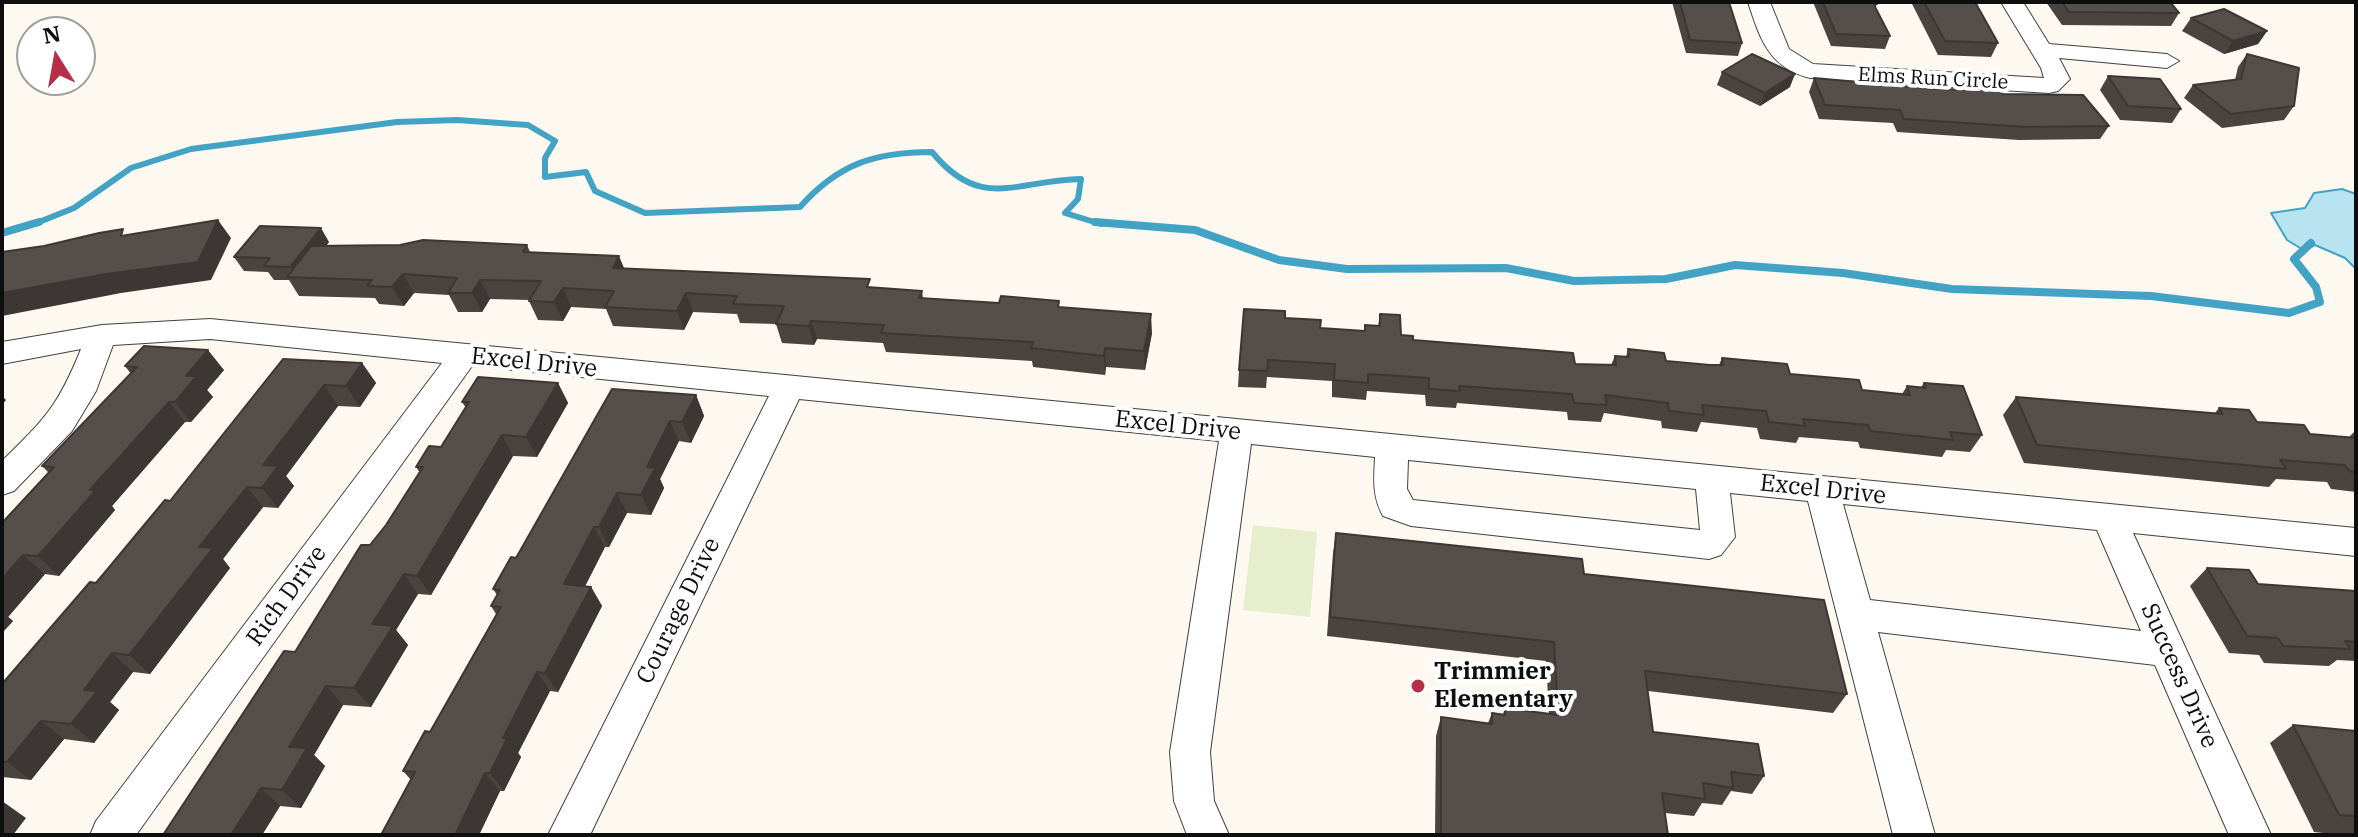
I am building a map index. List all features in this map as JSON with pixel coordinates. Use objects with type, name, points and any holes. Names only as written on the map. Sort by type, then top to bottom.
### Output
[{"type":"street","name":"Elms Run Circle","points":[[1759,2],[1781,58],[1790,66],[1810,71],[2049,86],[2058,79],[2012,2]]},
{"type":"street","points":[[2043,50],[2167,61]]},
{"type":"street","name":"Excel Drive","points":[[2,353],[102,335],[210,329],[2356,542]]},
{"type":"street","points":[[2,482],[61,423],[80,391],[102,335]]},
{"type":"street","name":"Rich Drive","points":[[111,835],[463,356]]},
{"type":"street","name":"Courage Drive","points":[[569,835],[788,388]]},
{"type":"street","points":[[1208,835],[1194,801],[1190,752],[1237,432]]},
{"type":"street","points":[[1392,447],[1390,489],[1395,507],[1411,513],[1709,545],[1718,537],[1719,521],[1712,479]]},
{"type":"street","points":[[1822,489],[1914,835]]},
{"type":"street","name":"Success Drive","points":[[2109,518],[2250,835]]},
{"type":"street","points":[[1855,614],[2167,650]]},
{"type":"green space","points":[[1253,525],[1317,532],[1310,617],[1243,610]]},
{"type":"water","points":[[2342,189],[2356,194],[2356,269],[2345,258],[2315,245],[2305,251],[2287,240],[2271,213],[2305,208],[2314,193]]},
{"type":"building","points":[[1680,2],[1729,2],[1742,43],[1690,40]]},
{"type":"building","points":[[1823,2],[1876,2],[1873,3],[1890,36],[1836,34]]},
{"type":"building","points":[[1924,2],[1975,2],[1998,43],[1945,41]]},
{"type":"building","points":[[2062,2],[2170,2],[2179,13],[2069,12]]},
{"type":"building","points":[[2224,9],[2267,31],[2233,41],[2191,18]]},
{"type":"building","points":[[1752,54],[1795,74],[1765,93],[1722,72]]},
{"type":"building","points":[[2247,54],[2299,68],[2294,106],[2231,114],[2193,85],[2241,79]]},
{"type":"building","points":[[2108,76],[2160,79],[2181,109],[2128,106]]},
{"type":"building","points":[[1814,78],[1936,89],[2000,90],[2003,94],[2083,95],[2109,126],[2027,127],[1904,119],[1900,110],[1825,105]]},
{"type":"building","points":[[218,220],[198,262],[106,274],[2,293],[2,252],[123,229],[121,236]]},
{"type":"building","points":[[260,226],[321,228],[290,267],[264,266],[270,258],[234,257]]},
{"type":"building","points":[[423,240],[527,245],[523,252],[619,256],[613,268],[870,279],[867,287],[922,291],[919,298],[999,303],[1001,296],[1059,301],[1058,307],[1151,314],[1144,351],[1105,348],[1104,356],[1031,348],[1033,342],[881,333],[884,325],[811,321],[809,326],[776,324],[784,306],[733,304],[737,296],[686,293],[677,311],[605,307],[614,291],[563,288],[554,302],[529,301],[541,281],[480,280],[472,293],[448,293],[457,278],[403,274],[392,287],[367,286],[372,280],[287,277],[311,246],[400,245]]},
{"type":"building","points":[[1244,309],[1285,311],[1285,318],[1321,320],[1320,328],[1365,331],[1365,325],[1380,326],[1380,314],[1400,315],[1401,335],[1413,336],[1413,340],[1573,353],[1575,364],[1616,365],[1615,356],[1629,357],[1628,349],[1664,353],[1666,361],[1723,365],[1722,358],[1787,364],[1790,374],[1859,380],[1862,390],[1910,395],[1907,386],[1926,388],[1924,383],[1963,386],[1982,435],[1950,432],[1953,440],[1870,431],[1868,425],[1803,419],[1805,426],[1769,422],[1766,411],[1702,405],[1704,415],[1669,411],[1668,403],[1605,395],[1607,405],[1574,403],[1572,394],[1459,386],[1460,391],[1429,389],[1429,378],[1368,374],[1368,383],[1334,380],[1335,364],[1268,360],[1267,371],[1239,370]]},
{"type":"building","points":[[144,346],[208,350],[186,376],[197,376],[175,402],[169,402],[90,490],[96,490],[38,556],[23,555],[2,579],[2,523],[54,467],[42,466],[137,367],[125,366]]},
{"type":"building","points":[[283,359],[362,363],[346,386],[324,385],[263,465],[278,466],[262,488],[247,487],[199,547],[213,548],[129,655],[112,653],[84,690],[97,691],[71,724],[41,721],[7,762],[2,762],[2,684],[90,582],[96,583],[165,500],[170,501]]},
{"type":"building","points":[[478,377],[558,383],[526,437],[502,435],[417,576],[404,574],[372,624],[393,626],[354,688],[326,686],[289,747],[307,748],[282,790],[261,788],[231,835],[163,835],[284,651],[295,652],[361,545],[370,545],[386,525],[423,467],[416,467],[429,446],[441,447],[469,402],[462,402]]},
{"type":"building","points":[[612,389],[696,395],[682,422],[670,421],[647,467],[655,468],[641,495],[617,493],[599,527],[594,527],[564,584],[591,587],[545,673],[537,672],[503,738],[507,739],[490,773],[485,773],[455,835],[381,835],[415,772],[403,771],[425,731],[430,732],[501,607],[491,606],[500,590],[493,589],[511,557],[516,558]]},
{"type":"building","points":[[2016,397],[2223,414],[2219,408],[2249,410],[2257,422],[2304,425],[2310,434],[2356,438],[2356,472],[2349,471],[2345,465],[2280,460],[2286,469],[2037,445]]},
{"type":"building","points":[[1336,533],[1582,559],[1584,574],[1824,600],[1847,694],[1645,671],[1653,732],[1758,744],[1764,776],[1731,772],[1733,788],[1703,783],[1705,799],[1662,793],[1668,835],[1441,835],[1441,717],[1492,724],[1492,713],[1505,715],[1505,708],[1558,715],[1554,642],[1330,617]]},
{"type":"building","points":[[2207,568],[2249,570],[2258,584],[2356,591],[2356,642],[2345,641],[2350,649],[2283,646],[2278,638],[2247,636]]},
{"type":"building","points":[[2293,725],[2356,731],[2356,816],[2339,815]]},
{"type":"waterway","points":[[39,222],[74,208],[131,168],[191,149],[397,122],[457,120],[528,125],[555,141],[545,158],[545,177],[586,172],[595,191],[645,213],[800,207],[829,180],[859,163],[893,155],[932,152],[967,182],[984,187],[1018,187],[1081,179],[1078,199],[1065,213],[1101,224]]},
{"type":"waterway","points":[[2,233],[39,222]]},
{"type":"waterway","points":[[34,224],[39,222]]},
{"type":"waterway","points":[[1095,222],[1195,230],[1279,260],[1347,269],[1506,268],[1574,281],[1666,279],[1735,265],[1843,273],[1952,289],[2151,296],[2289,313],[2320,302],[2316,287],[2294,259],[2311,243]]},
{"type":"place","name":"Trimmier Elementary","points":[[1418,686]]}]
